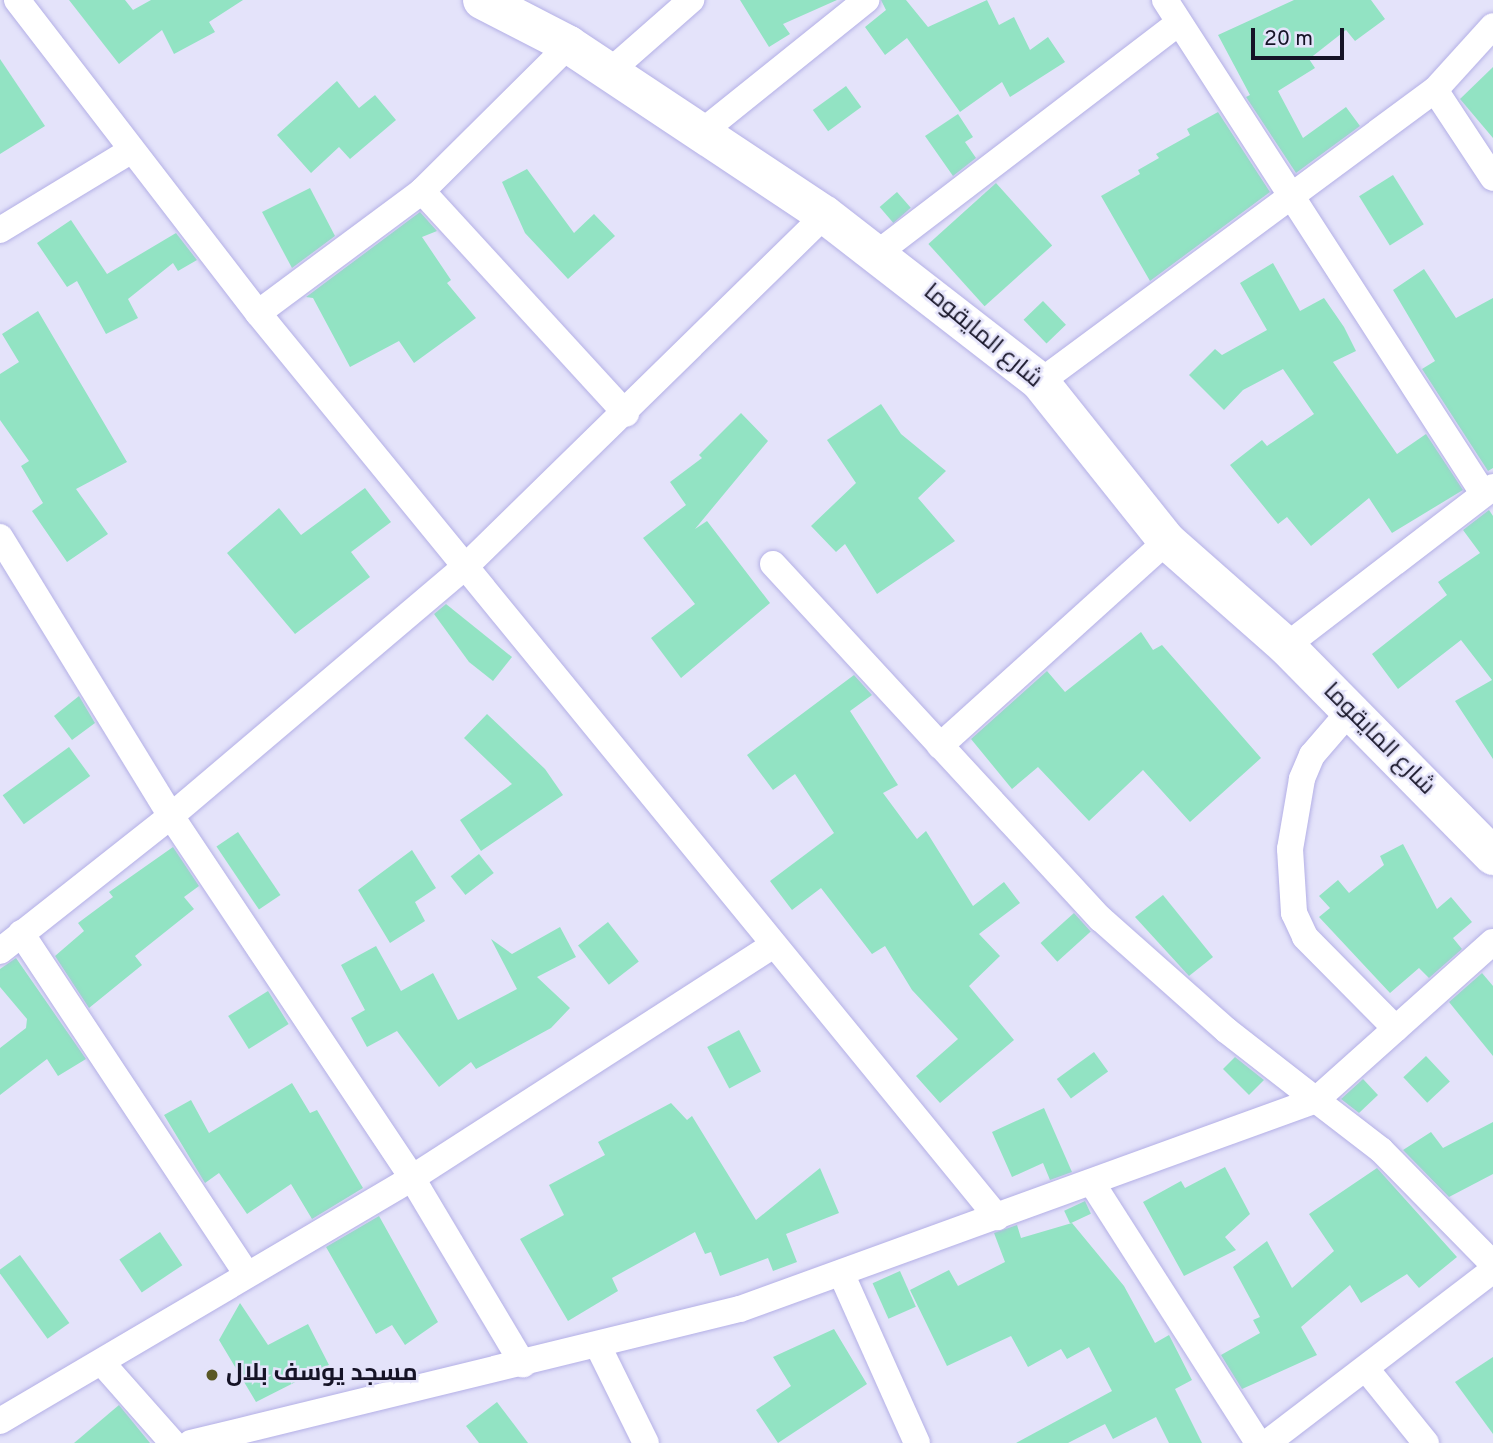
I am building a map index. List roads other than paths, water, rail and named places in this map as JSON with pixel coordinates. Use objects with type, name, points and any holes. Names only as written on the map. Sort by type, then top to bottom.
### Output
[{"type":"street","points":[[18,0],[258,313],[997,1217]]},
{"type":"street","name":"شارع المايقوما","points":[[482,0],[569,45],[825,215],[879,252],[1040,382],[1167,541],[1286,646],[1493,856]]},
{"type":"street","points":[[608,73],[691,0]]},
{"type":"street","points":[[702,132],[866,0]]},
{"type":"street","points":[[1165,0],[1488,490],[1286,646]]},
{"type":"street","points":[[879,252],[1179,23]]},
{"type":"street","points":[[1040,382],[1435,90],[1493,26]]},
{"type":"street","points":[[258,313],[422,191],[569,45]]},
{"type":"street","points":[[1435,90],[1493,178]]},
{"type":"street","points":[[0,230],[132,150]]},
{"type":"street","points":[[422,191],[626,414]]},
{"type":"street","points":[[0,951],[171,816],[465,567],[626,414],[825,215]]},
{"type":"street","points":[[0,537],[171,816],[412,1178],[523,1364]]},
{"type":"street","points":[[940,746],[1167,541]]},
{"type":"street","points":[[773,564],[1131,948],[1381,1150],[1493,1264]]},
{"type":"street","points":[[1350,711],[1312,755],[1302,779],[1290,849],[1294,913],[1305,937],[1396,1029]]},
{"type":"street","points":[[21,933],[247,1274]]},
{"type":"street","points":[[191,1443],[598,1346],[740,1309],[1317,1100],[1493,942]]},
{"type":"street","points":[[0,1421],[103,1364],[247,1274],[412,1178],[773,945]]},
{"type":"street","points":[[1092,1183],[1258,1443]]},
{"type":"street","points":[[1267,1443],[1367,1370],[1493,1270]]},
{"type":"street","points":[[841,1273],[917,1443]]},
{"type":"street","points":[[598,1346],[646,1443]]},
{"type":"street","points":[[103,1364],[173,1443]]},
{"type":"street","points":[[1367,1370],[1426,1443]]},
{"type":"place","name":"مسجد يوسف بلال","points":[[212,1375]]}]
